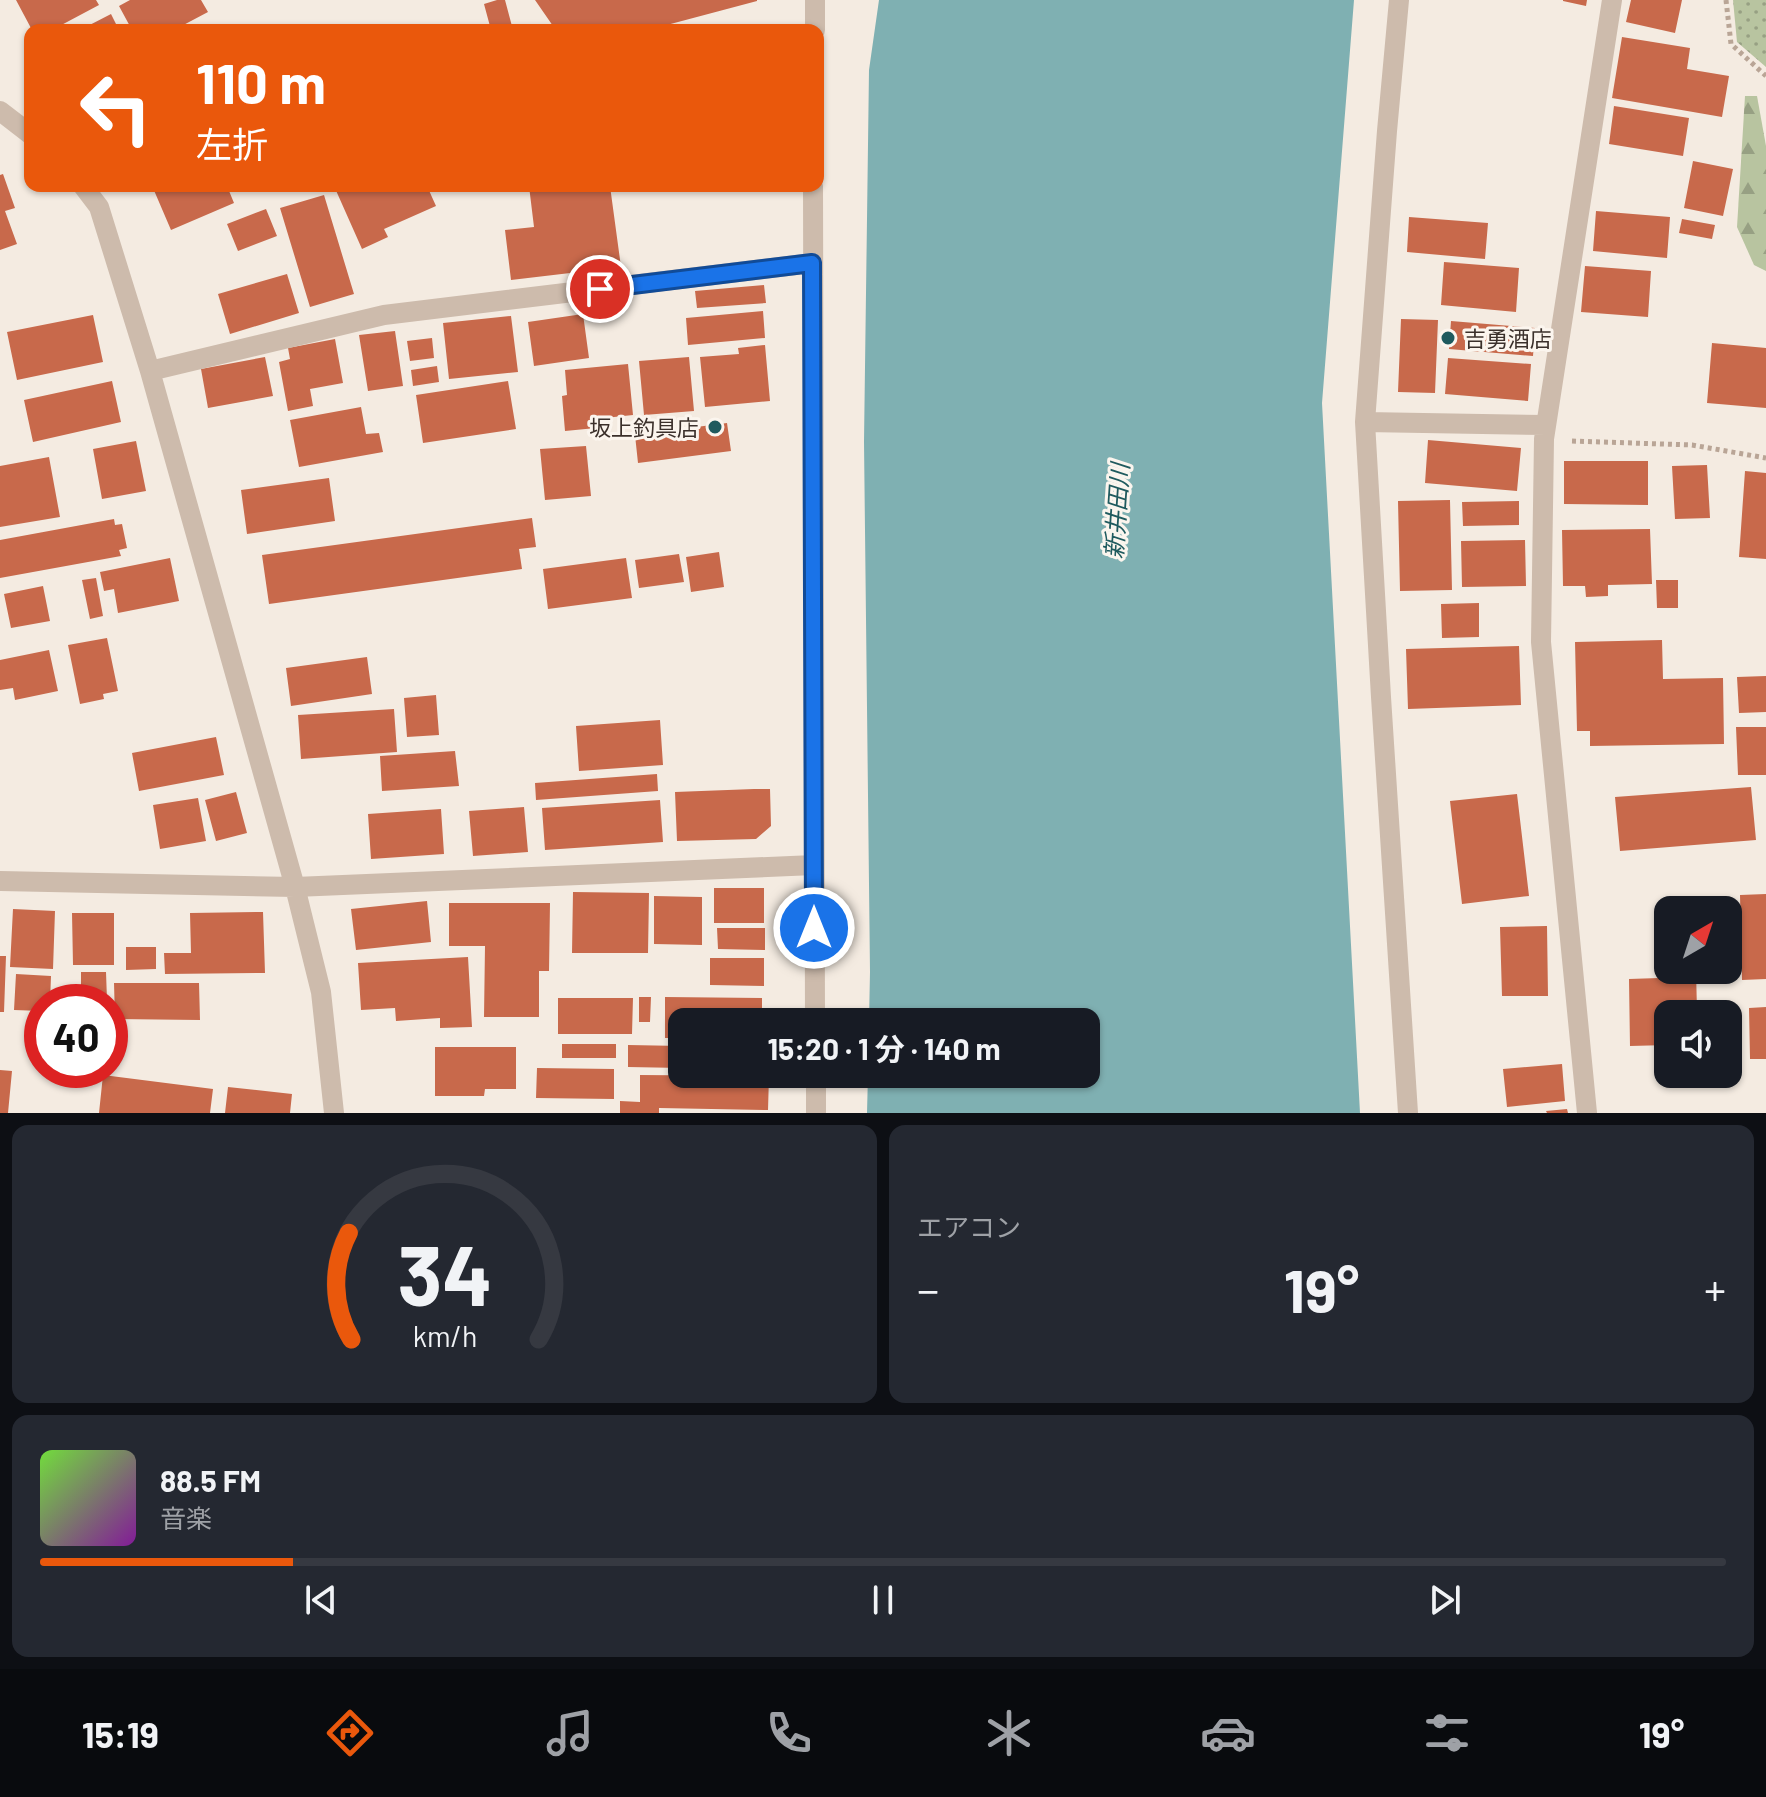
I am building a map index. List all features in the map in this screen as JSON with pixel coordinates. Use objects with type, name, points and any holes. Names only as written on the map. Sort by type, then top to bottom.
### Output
[{"type":"street","points":[[815,0],[815,24]]},
{"type":"street","points":[[1399,0],[1365,422],[1408,1113]]},
{"type":"street","points":[[1587,1113],[1541,642],[1545,432],[1612,0]]},
{"type":"street","points":[[0,111],[24,129]]},
{"type":"street","points":[[88,192],[99,207],[150,371],[295,887],[321,992],[334,1113]]},
{"type":"street","points":[[813,192],[815,1008]]},
{"type":"street","points":[[150,371],[384,315],[812,263]]},
{"type":"street","points":[[1365,422],[1545,432]]},
{"type":"street","points":[[0,881],[295,887],[814,865]]},
{"type":"street","points":[[816,1088],[816,1113]]},
{"type":"path","points":[[1726,0],[1731,44],[1766,76]]},
{"type":"path","points":[[1545,432],[1692,445],[1766,458]]},
{"type":"green space","points":[[1733,0],[1766,0],[1766,67],[1737,42]]},
{"type":"green space","points":[[1745,96],[1757,96],[1766,146],[1766,271],[1754,265],[1737,227]]},
{"type":"water","name":"新井田川","points":[[879,0],[1354,0],[1322,403],[1360,1113],[867,1113],[868,1088],[1100,1088],[1100,1008],[869,1008],[864,442],[869,70]]},
{"type":"building","points":[[16,0],[96,0],[99,5],[63,24],[29,24]]},
{"type":"building","points":[[130,0],[201,0],[208,12],[185,24],[129,24],[119,6]]},
{"type":"building","points":[[505,0],[511,24],[489,24],[484,4]]},
{"type":"building","points":[[535,0],[757,0],[671,24],[552,24]]},
{"type":"building","points":[[1563,0],[1587,0],[1586,6]]},
{"type":"building","points":[[1631,0],[1682,0],[1675,33],[1626,22]]},
{"type":"building","points":[[111,14],[116,24],[92,24]]},
{"type":"building","points":[[1622,37],[1690,48],[1687,69],[1729,76],[1722,117],[1612,98]]},
{"type":"building","points":[[1614,106],[1689,118],[1683,156],[1609,144]]},
{"type":"building","points":[[1693,161],[1733,169],[1723,216],[1684,208]]},
{"type":"building","points":[[3,174],[15,208],[5,211],[17,244],[0,250],[0,175]]},
{"type":"building","points":[[155,192],[229,192],[234,203],[171,230]]},
{"type":"building","points":[[337,192],[430,192],[436,206],[384,229],[388,237],[362,249]]},
{"type":"building","points":[[530,192],[611,192],[621,267],[511,280],[505,230],[534,227]]},
{"type":"building","points":[[324,195],[354,294],[310,307],[280,208]]},
{"type":"building","points":[[266,209],[277,236],[238,251],[227,224]]},
{"type":"building","points":[[1596,211],[1670,217],[1667,258],[1593,251]]},
{"type":"building","points":[[1409,217],[1488,223],[1485,259],[1407,252]]},
{"type":"building","points":[[1682,219],[1715,225],[1712,239],[1679,233]]},
{"type":"building","points":[[1444,262],[1519,268],[1516,312],[1441,305]]},
{"type":"building","points":[[1585,266],[1651,271],[1648,317],[1581,312]]},
{"type":"building","points":[[287,274],[299,313],[230,334],[218,294]]},
{"type":"building","points":[[764,285],[766,303],[697,308],[695,291]]},
{"type":"building","points":[[763,311],[765,338],[688,345],[686,318]]},
{"type":"building","points":[[583,314],[589,358],[534,366],[528,322]]},
{"type":"building","points":[[93,315],[103,362],[17,380],[7,332]]},
{"type":"building","points":[[511,316],[518,372],[449,379],[443,323]]},
{"type":"building","points":[[1401,319],[1438,320],[1435,393],[1398,392]]},
{"type":"building","points":[[1451,321],[1535,328],[1533,356],[1449,349]]},
{"type":"building","points":[[395,331],[403,386],[368,391],[359,335]]},
{"type":"building","points":[[432,338],[434,358],[410,361],[407,341]]},
{"type":"building","points":[[335,339],[343,383],[310,389],[313,406],[288,411],[279,362],[290,359],[288,348]]},
{"type":"building","points":[[1712,343],[1766,348],[1766,408],[1707,403]]},
{"type":"building","points":[[765,345],[770,401],[705,407],[700,357],[739,354],[738,348]]},
{"type":"building","points":[[265,357],[273,396],[208,408],[201,369]]},
{"type":"building","points":[[689,357],[694,411],[644,415],[639,361]]},
{"type":"building","points":[[1448,358],[1531,364],[1528,401],[1445,394]]},
{"type":"building","points":[[628,364],[633,415],[595,419],[596,428],[565,431],[562,396],[567,395],[565,370]]},
{"type":"building","points":[[437,366],[439,382],[413,386],[411,370]]},
{"type":"building","points":[[112,381],[121,422],[33,442],[24,400]]},
{"type":"building","points":[[508,381],[516,429],[423,443],[416,395]]},
{"type":"building","points":[[361,407],[366,434],[379,433],[383,452],[299,467],[290,420]]},
{"type":"building","points":[[727,423],[731,451],[638,463],[635,435]]},
{"type":"building","points":[[1428,440],[1521,448],[1517,491],[1425,483]]},
{"type":"building","points":[[136,441],[146,491],[102,499],[93,449]]},
{"type":"building","points":[[586,446],[591,496],[545,500],[540,449]]},
{"type":"building","points":[[49,457],[60,517],[0,527],[0,466]]},
{"type":"building","points":[[1564,461],[1648,461],[1648,505],[1564,504]]},
{"type":"building","points":[[1707,465],[1710,518],[1675,519],[1672,466]]},
{"type":"building","points":[[1745,471],[1766,473],[1766,559],[1739,557]]},
{"type":"building","points":[[329,478],[335,521],[247,534],[241,490]]},
{"type":"building","points":[[1450,500],[1452,590],[1400,591],[1398,501]]},
{"type":"building","points":[[1519,501],[1519,525],[1463,526],[1462,502]]},
{"type":"building","points":[[532,518],[536,547],[519,549],[522,569],[269,604],[262,555]]},
{"type":"building","points":[[114,519],[115,525],[122,524],[127,548],[119,550],[121,556],[0,578],[0,540]]},
{"type":"building","points":[[1650,529],[1652,584],[1608,585],[1608,596],[1586,597],[1585,586],[1563,586],[1562,530]]},
{"type":"building","points":[[1525,540],[1526,586],[1462,587],[1461,541]]},
{"type":"building","points":[[719,552],[724,587],[691,592],[686,557]]},
{"type":"building","points":[[679,554],[684,582],[639,588],[635,560]]},
{"type":"building","points":[[170,558],[179,601],[118,613],[114,589],[104,591],[100,572]]},
{"type":"building","points":[[626,558],[632,598],[548,609],[543,569]]},
{"type":"building","points":[[96,578],[103,616],[90,619],[82,580]]},
{"type":"building","points":[[1656,580],[1678,580],[1678,608],[1657,608]]},
{"type":"building","points":[[43,586],[50,621],[11,628],[4,594]]},
{"type":"building","points":[[1479,603],[1479,637],[1442,638],[1441,604]]},
{"type":"building","points":[[107,638],[118,691],[103,694],[104,699],[80,704],[68,645]]},
{"type":"building","points":[[1662,640],[1663,679],[1723,678],[1724,744],[1590,746],[1590,731],[1577,731],[1575,642]]},
{"type":"building","points":[[1519,646],[1521,705],[1408,709],[1406,649]]},
{"type":"building","points":[[49,650],[58,691],[15,700],[13,688],[0,690],[0,660]]},
{"type":"building","points":[[367,657],[372,694],[291,706],[286,668]]},
{"type":"building","points":[[1766,676],[1766,712],[1739,713],[1737,677]]},
{"type":"building","points":[[436,695],[439,735],[407,737],[404,698]]},
{"type":"building","points":[[394,709],[397,752],[301,759],[298,715]]},
{"type":"building","points":[[660,720],[663,765],[579,771],[576,726]]},
{"type":"building","points":[[1736,727],[1766,727],[1766,775],[1738,775]]},
{"type":"building","points":[[216,737],[224,775],[139,791],[132,753]]},
{"type":"building","points":[[455,751],[459,786],[382,791],[380,756]]},
{"type":"building","points":[[657,774],[658,791],[536,800],[535,783]]},
{"type":"building","points":[[1751,787],[1756,840],[1620,851],[1615,797]]},
{"type":"building","points":[[770,789],[771,826],[756,839],[677,841],[675,792]]},
{"type":"building","points":[[236,792],[247,833],[216,841],[205,800]]},
{"type":"building","points":[[1517,794],[1529,896],[1462,904],[1450,801]]},
{"type":"building","points":[[198,798],[206,841],[160,849],[153,805]]},
{"type":"building","points":[[660,800],[663,842],[545,850],[542,808]]},
{"type":"building","points":[[524,807],[528,852],[473,856],[469,811]]},
{"type":"building","points":[[441,809],[444,854],[371,859],[368,814]]},
{"type":"building","points":[[714,888],[764,888],[764,923],[714,923]]},
{"type":"building","points":[[573,892],[649,893],[648,953],[572,953]]},
{"type":"building","points":[[1766,894],[1766,979],[1742,980],[1740,895]]},
{"type":"building","points":[[654,896],[702,897],[702,945],[654,944]]},
{"type":"building","points":[[427,901],[431,942],[356,950],[351,909]]},
{"type":"building","points":[[449,903],[550,903],[549,971],[539,971],[539,1017],[484,1017],[485,946],[449,946]]},
{"type":"building","points":[[13,909],[55,911],[53,969],[10,967]]},
{"type":"building","points":[[263,912],[265,973],[165,974],[164,953],[191,953],[190,913]]},
{"type":"building","points":[[72,913],[114,913],[114,965],[73,965]]},
{"type":"building","points":[[1547,926],[1548,996],[1502,996],[1500,927]]},
{"type":"building","points":[[717,928],[765,928],[765,950],[718,949]]},
{"type":"building","points":[[126,947],[156,947],[156,969],[126,970]]},
{"type":"building","points":[[0,956],[6,956],[4,1012],[0,1012]]},
{"type":"building","points":[[468,957],[472,1027],[440,1028],[440,1018],[396,1021],[395,1008],[361,1010],[358,963]]},
{"type":"building","points":[[710,958],[764,958],[764,986],[710,985]]},
{"type":"building","points":[[81,972],[106,972],[106,984],[81,984]]},
{"type":"building","points":[[16,974],[51,976],[51,984],[24,984],[24,1010],[14,1010]]},
{"type":"building","points":[[1654,978],[1654,984],[1696,984],[1697,1000],[1654,1000],[1654,1045],[1630,1046],[1629,979]]},
{"type":"building","points":[[199,983],[200,1020],[128,1019],[128,984],[114,984]]},
{"type":"building","points":[[639,997],[651,997],[650,1022],[639,1022]]},
{"type":"building","points":[[665,997],[762,998],[762,1008],[668,1008],[668,1038],[665,1038]]},
{"type":"building","points":[[558,998],[633,998],[632,1034],[558,1034]]},
{"type":"building","points":[[1766,1007],[1766,1059],[1750,1059],[1749,1008]]},
{"type":"building","points":[[562,1044],[616,1044],[616,1058],[562,1058]]},
{"type":"building","points":[[628,1045],[668,1046],[668,1068],[628,1067]]},
{"type":"building","points":[[435,1047],[516,1047],[516,1089],[485,1089],[484,1096],[435,1096]]},
{"type":"building","points":[[1562,1064],[1565,1101],[1507,1107],[1503,1069]]},
{"type":"building","points":[[537,1068],[614,1069],[614,1099],[536,1098]]},
{"type":"building","points":[[0,1070],[12,1071],[8,1113],[0,1113]]},
{"type":"building","points":[[640,1075],[668,1075],[668,1088],[769,1088],[768,1110],[659,1108],[659,1113],[620,1113],[620,1101],[640,1102]]},
{"type":"building","points":[[128,1078],[213,1089],[210,1113],[99,1113],[102,1088],[128,1088]]},
{"type":"building","points":[[228,1087],[292,1094],[290,1113],[225,1113]]},
{"type":"building","points":[[1567,1109],[1568,1113],[1546,1111]]},
{"type":"place","name":"吉勇酒店","points":[[1448,338]]},
{"type":"place","name":"坂上釣具店","points":[[715,427]]},
{"type":"route","points":[[600,289],[812,263],[814,928]]}]
